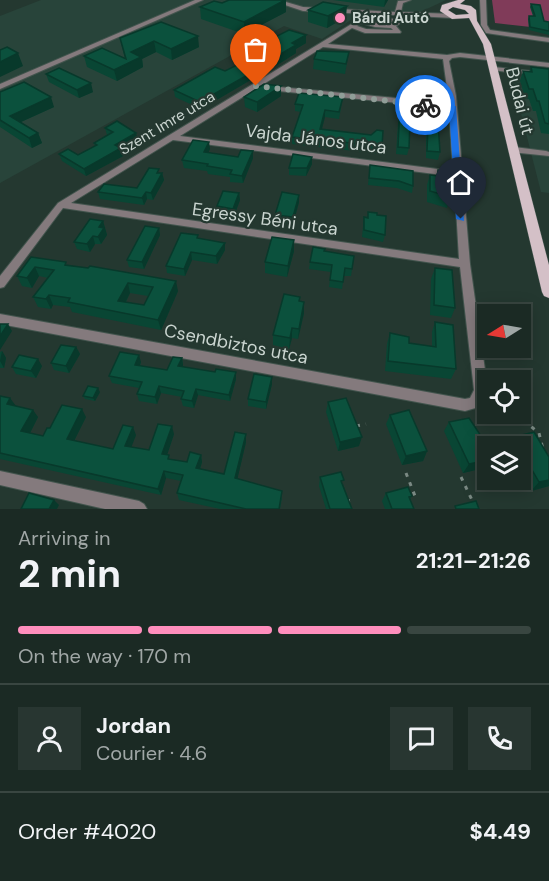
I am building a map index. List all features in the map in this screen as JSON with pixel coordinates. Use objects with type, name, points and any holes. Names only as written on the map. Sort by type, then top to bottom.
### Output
[{"type":"main road","points":[[443,10],[463,0]]},
{"type":"main road","points":[[454,5],[469,8]]},
{"type":"main road","points":[[456,17],[469,8]]},
{"type":"main road","name":"Budai út","points":[[469,8],[487,44],[549,292]]},
{"type":"main road","points":[[443,10],[479,32]]},
{"type":"street","points":[[0,87],[200,0]]},
{"type":"street","points":[[273,0],[303,9],[456,17]]},
{"type":"street","points":[[398,14],[400,2],[408,0]]},
{"type":"street","points":[[483,0],[486,30],[491,33],[549,40]]},
{"type":"street","points":[[420,15],[443,10]]},
{"type":"street","name":"Szent Imre utca","points":[[0,284],[61,205],[373,13]]},
{"type":"street","points":[[352,26],[365,31],[398,32],[393,26],[361,21]]},
{"type":"street","name":"Budai út","points":[[323,45],[447,57],[459,55],[492,64]]},
{"type":"street","points":[[447,57],[445,64],[452,106],[465,264]]},
{"type":"street","points":[[492,64],[549,65]]},
{"type":"street","points":[[492,64],[545,75]]},
{"type":"street","points":[[256,86],[452,106]]},
{"type":"street","name":"Vajda János utca","points":[[171,137],[457,174]]},
{"type":"street","points":[[514,150],[546,154]]},
{"type":"street","name":"Egressy Béni utca","points":[[61,205],[465,264]]},
{"type":"street","name":"Csendbiztos utca","points":[[0,319],[465,405],[474,404],[479,398],[480,381],[465,264]]},
{"type":"street","points":[[0,478],[139,509]]},
{"type":"path","points":[[350,427],[366,424]]},
{"type":"path","points":[[528,424],[541,435],[544,440],[543,449]]},
{"type":"path","points":[[406,473],[415,496]]},
{"type":"path","points":[[462,477],[472,500]]},
{"type":"path","points":[[343,502],[352,500]]},
{"type":"shaded area","points":[[41,0],[446,0],[418,13],[366,10],[322,39],[284,26],[0,183],[0,16]]},
{"type":"shaded area","points":[[492,0],[549,0],[549,29],[495,23]]},
{"type":"shaded area","points":[[511,74],[549,78],[549,193],[541,192]]},
{"type":"building","points":[[229,0],[285,0],[244,22],[200,7],[214,1],[222,3]]},
{"type":"building","points":[[323,2],[347,6],[328,16],[308,10]]},
{"type":"building","points":[[531,4],[540,5],[544,21],[549,22],[549,31],[530,27],[529,16],[535,16]]},
{"type":"building","points":[[161,22],[198,36],[171,49],[154,41],[131,52],[141,57],[114,70],[84,56],[102,48],[126,59],[120,38]]},
{"type":"building","points":[[289,30],[306,35],[292,43],[296,45],[274,58],[254,51],[270,42],[267,41]]},
{"type":"building","points":[[7,47],[18,53],[0,62],[0,50]]},
{"type":"building","points":[[317,51],[349,52],[346,64],[314,59]]},
{"type":"building","points":[[237,65],[253,72],[200,102],[174,90],[215,67],[225,71]]},
{"type":"building","points":[[531,67],[549,69],[549,124],[545,123],[539,101],[533,89],[529,89],[523,71],[532,72]]},
{"type":"building","points":[[59,68],[91,83],[77,90],[46,74]]},
{"type":"building","points":[[24,82],[51,97],[10,116],[38,133],[29,138],[0,120],[0,92]]},
{"type":"building","points":[[264,84],[281,86],[257,102],[244,97]]},
{"type":"building","points":[[299,93],[343,97],[339,112],[325,110],[320,129],[371,135],[377,130],[383,131],[382,146],[292,137],[303,105],[295,104]]},
{"type":"building","points":[[400,102],[437,107],[440,152],[427,151],[428,124],[410,122],[409,148],[398,147]]},
{"type":"building","points":[[117,121],[136,133],[115,145],[121,148],[84,169],[59,154],[68,149],[78,155],[97,145],[94,143],[113,132],[105,128]]},
{"type":"building","points":[[193,140],[209,142],[204,152],[238,157],[241,150],[253,151],[242,176],[230,174],[232,170],[182,160]]},
{"type":"building","points":[[293,154],[312,157],[307,168],[289,168]]},
{"type":"building","points":[[370,165],[413,171],[413,186],[399,181],[369,178]]},
{"type":"building","points":[[149,168],[159,169],[157,173],[162,173],[151,193],[146,192],[142,198],[98,192],[104,184],[137,188]]},
{"type":"building","points":[[438,170],[448,171],[450,197],[430,191],[430,175],[438,176]]},
{"type":"building","points":[[223,191],[239,193],[233,209],[217,206]]},
{"type":"building","points":[[282,192],[299,195],[293,217],[275,215]]},
{"type":"building","points":[[368,212],[386,216],[385,235],[364,230],[364,217],[368,218]]},
{"type":"building","points":[[90,219],[103,221],[99,227],[104,228],[98,237],[93,236],[87,244],[74,242]]},
{"type":"building","points":[[145,226],[159,228],[142,262],[127,260]]},
{"type":"building","points":[[181,233],[198,235],[197,238],[225,243],[216,256],[191,252],[184,269],[166,266]]},
{"type":"building","points":[[272,237],[294,240],[288,266],[265,262]]},
{"type":"building","points":[[313,247],[354,256],[352,269],[345,268],[343,282],[330,280],[332,265],[310,262]]},
{"type":"building","points":[[31,257],[66,262],[65,265],[88,268],[90,266],[176,281],[158,320],[68,302],[70,298],[49,295],[46,299],[33,297],[54,270],[35,267],[27,278],[17,276]],"holes":[[[128,283],[153,287],[144,305],[118,301]]]},
{"type":"building","points":[[435,268],[452,270],[455,308],[434,305]]},
{"type":"building","points":[[284,294],[300,297],[299,301],[304,302],[299,329],[292,328],[290,338],[273,335]]},
{"type":"building","points":[[435,322],[453,325],[456,369],[388,361],[390,333],[409,337],[409,343],[436,347]]},
{"type":"building","points":[[0,324],[8,324],[0,336]]},
{"type":"building","points":[[61,345],[76,347],[66,366],[51,363]]},
{"type":"building","points":[[120,352],[139,355],[135,365],[167,370],[173,357],[182,358],[178,366],[215,372],[216,369],[236,372],[229,395],[196,389],[192,401],[181,399],[184,391],[159,386],[155,397],[137,394],[142,382],[109,376]]},
{"type":"building","points":[[19,355],[38,359],[31,371],[12,367]]},
{"type":"building","points":[[254,374],[272,377],[266,402],[248,399]]},
{"type":"building","points":[[88,386],[98,388],[93,398],[83,396]]},
{"type":"building","points":[[0,396],[10,398],[7,404],[33,410],[21,431],[43,436],[62,405],[82,409],[67,439],[113,449],[123,425],[133,427],[125,446],[149,450],[158,424],[172,426],[162,454],[169,455],[168,459],[187,462],[190,452],[201,455],[196,468],[224,474],[235,432],[246,434],[235,478],[282,491],[279,509],[246,509],[177,493],[183,475],[164,471],[158,489],[0,453]]},
{"type":"building","points":[[346,398],[362,437],[340,442],[328,402]]},
{"type":"building","points":[[409,410],[427,451],[406,456],[390,415]]},
{"type":"building","points":[[469,418],[481,436],[477,436],[477,462],[469,464],[449,422]]},
{"type":"building","points":[[534,432],[549,457],[549,480],[539,482],[531,468],[531,436],[517,436]]},
{"type":"building","points":[[341,472],[344,480],[341,481],[352,509],[330,509],[320,477]]},
{"type":"building","points":[[408,487],[414,509],[392,509],[386,493]]},
{"type":"building","points":[[29,493],[54,500],[49,509],[21,509]]},
{"type":"building","points":[[476,501],[479,509],[456,509],[455,506]]},
{"type":"way so far","points":[[256,86],[425,105]]},
{"type":"place","name":"Bárdi Autó","points":[[340,18]]},
{"type":"route","points":[[425,105],[452,106],[461,219]]}]
